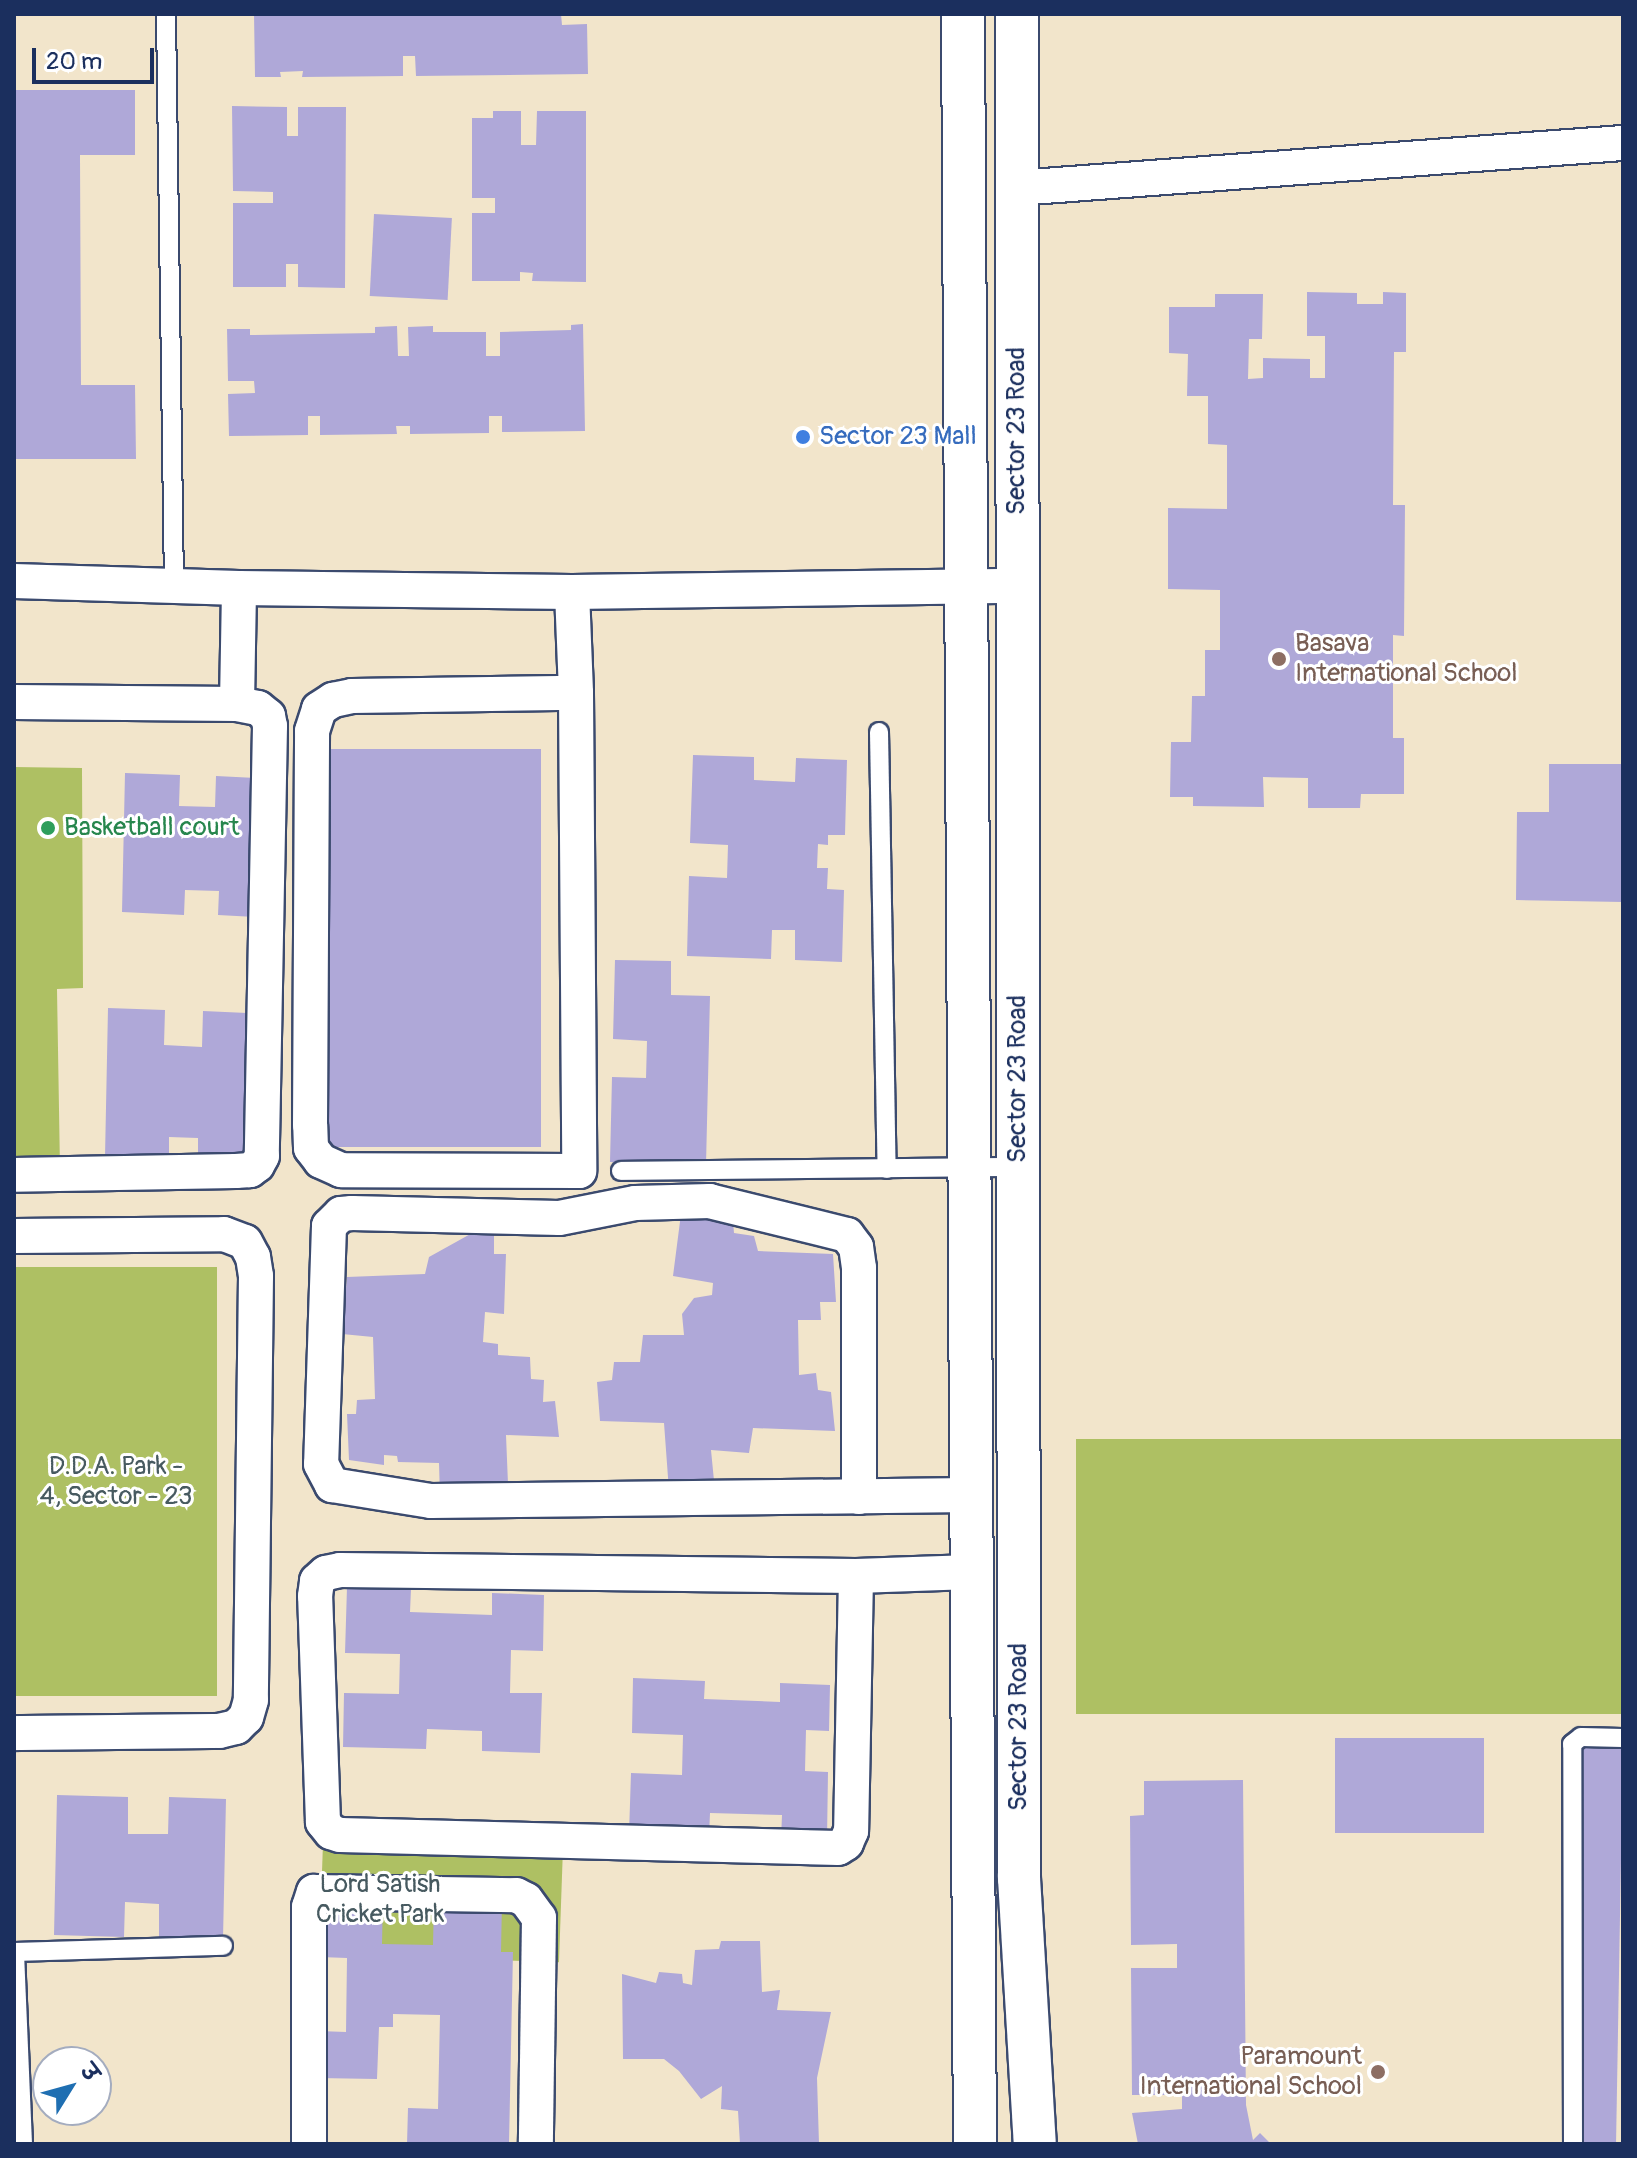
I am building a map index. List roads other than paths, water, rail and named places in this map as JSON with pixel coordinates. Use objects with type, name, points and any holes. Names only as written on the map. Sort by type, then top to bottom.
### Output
[{"type":"street","name":"Sector 23 Road","points":[[963,14],[975,2144]]},
{"type":"street","name":"Sector 23 Road","points":[[1017,14],[1019,1878],[1035,2144]]},
{"type":"street","points":[[1017,188],[1623,143]]},
{"type":"street","points":[[14,581],[239,588],[572,592],[1017,586]]},
{"type":"street","points":[[237,704],[239,588]]},
{"type":"street","points":[[572,592],[576,693],[579,1171],[341,1170],[321,1161],[311,1148],[310,1125],[312,731],[319,709],[333,700],[352,696],[576,693]]},
{"type":"street","points":[[14,702],[237,704],[258,708],[268,716],[270,726],[262,1156],[250,1170],[14,1175]]},
{"type":"street","points":[[859,1497],[859,1268],[856,1247],[847,1235],[710,1201],[635,1203],[559,1218],[352,1213],[341,1214],[329,1226],[321,1464],[332,1485],[431,1501],[859,1497],[971,1495]]},
{"type":"street","points":[[14,1236],[224,1234],[245,1242],[253,1257],[256,1276],[251,1700],[246,1717],[236,1727],[219,1731],[14,1733]]},
{"type":"street","points":[[856,1576],[851,1831],[846,1843],[838,1848],[340,1835],[331,1832],[323,1822],[315,1596],[317,1581],[326,1573],[340,1570],[856,1576],[972,1572]]},
{"type":"street","points":[[309,2144],[309,1907],[314,1892],[516,1895],[526,1900],[539,1918],[536,2144]]},
{"type":"lane","points":[[166,14],[174,584]]},
{"type":"lane","points":[[879,732],[887,1169]]},
{"type":"lane","points":[[621,1171],[1018,1167]]},
{"type":"lane","points":[[1573,2144],[1572,1744],[1581,1737],[1623,1738]]},
{"type":"lane","points":[[23,2144],[15,1952],[223,1946]]},
{"type":"place","name":"Sector 23 Mall","points":[[803,437]]},
{"type":"place","name":"Basava International School","points":[[1279,659]]},
{"type":"place","name":"Basketball court","points":[[48,828]]},
{"type":"place","name":"Paramount International School","points":[[1378,2072]]},
{"type":"park label","name":"D.D.A. Park - 4, Sector - 23","points":[[116,1482]]},
{"type":"park label","name":"Lord Satish Cricket Park","points":[[380,1900]]}]
